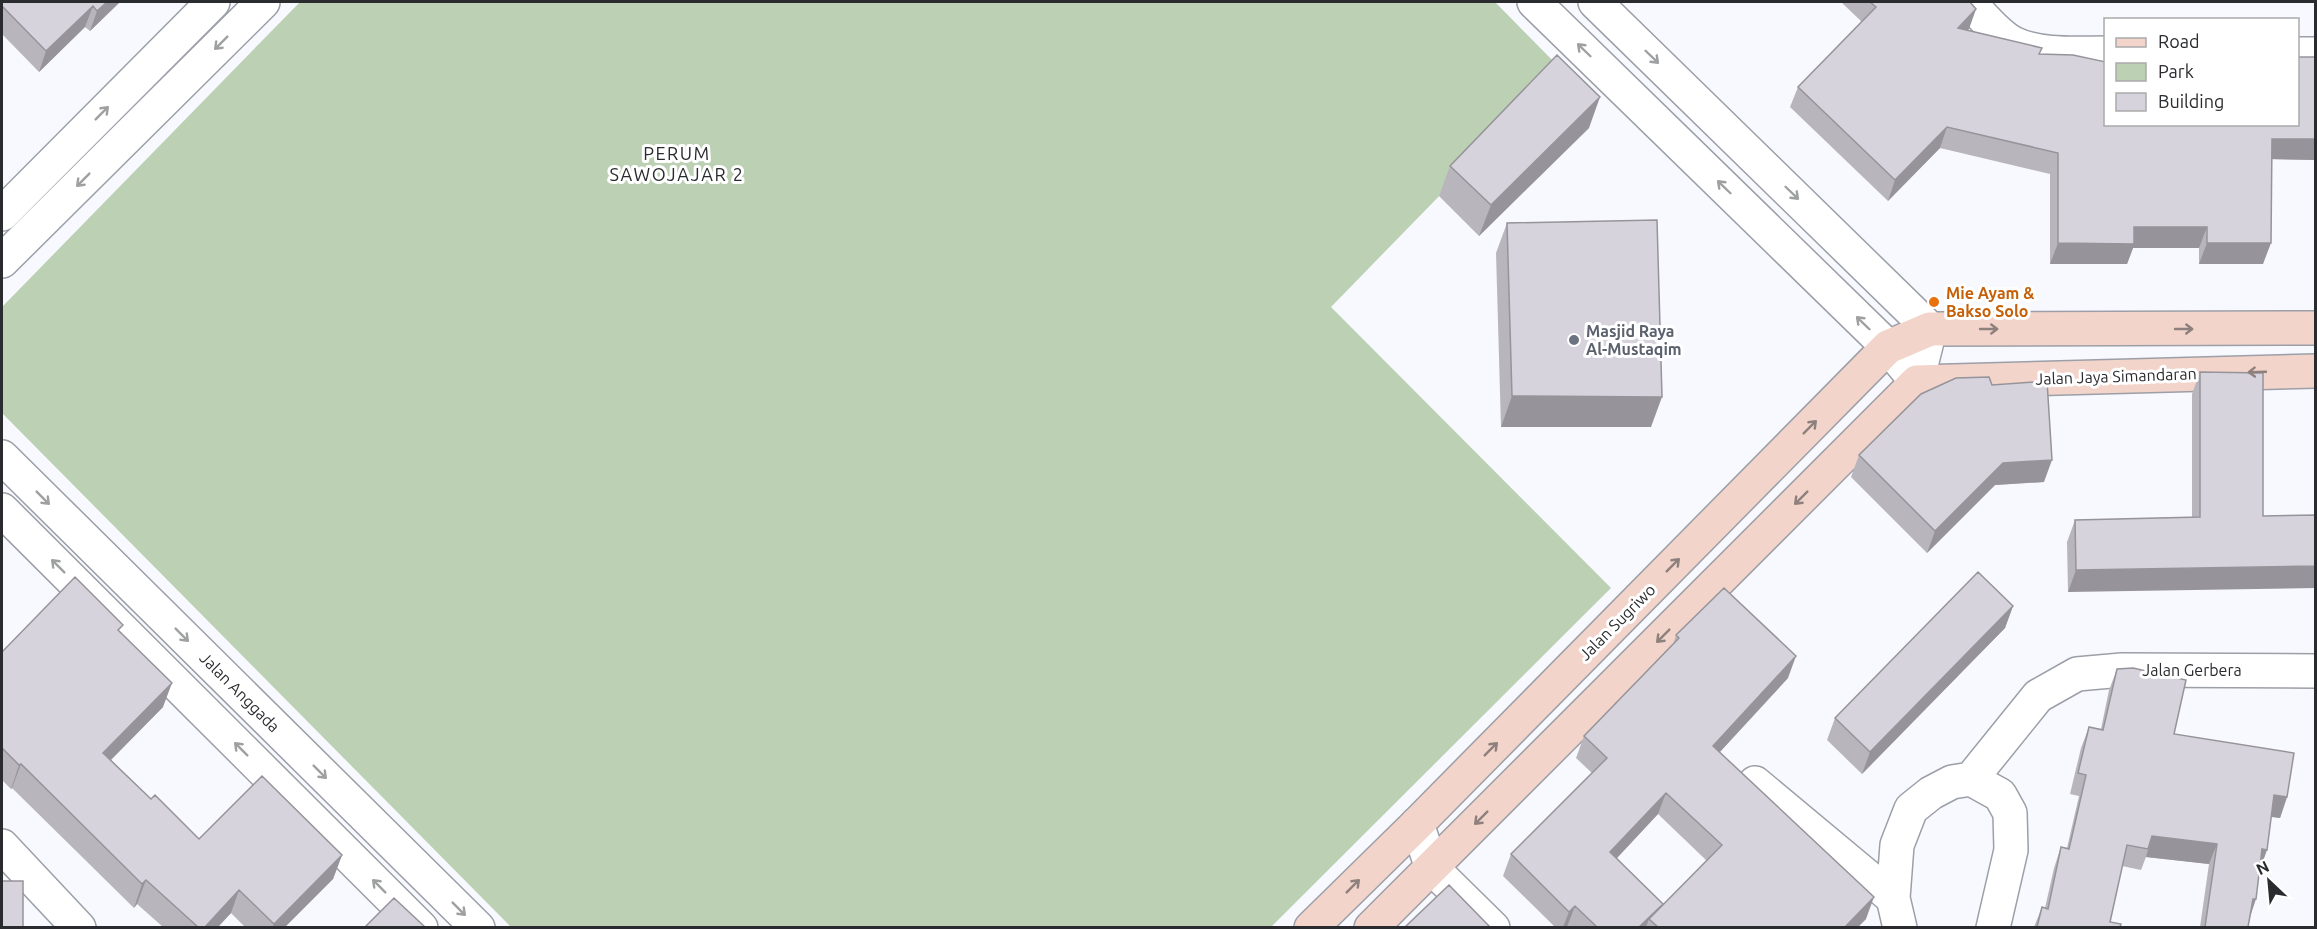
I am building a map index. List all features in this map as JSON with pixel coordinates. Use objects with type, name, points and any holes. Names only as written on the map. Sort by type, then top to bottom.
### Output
[{"type":"street","points":[[2,214],[213,2]]},
{"type":"street","points":[[2,261],[263,2]]},
{"type":"street","points":[[1534,2],[1888,347],[1917,382]]},
{"type":"street","points":[[1596,2],[1930,328],[2316,328]]},
{"type":"street","points":[[1969,2],[1995,29],[2013,43],[2048,53],[2104,53]]},
{"type":"street","points":[[2299,54],[2316,54]]},
{"type":"street","points":[[1371,927],[1917,382],[1930,328]]},
{"type":"street","name":"Jalan Sugriwo","points":[[1311,927],[1417,824],[1888,347],[1930,328]]},
{"type":"street","name":"Jalan Jaya Simandaran","points":[[1917,382],[2316,371]]},
{"type":"street","name":"Jalan Anggada","points":[[2,457],[478,927]]},
{"type":"street","points":[[2,510],[421,927]]},
{"type":"street","name":"Jalan Gerbera","points":[[1971,779],[2038,696],[2077,674],[2122,670],[2316,671]]},
{"type":"street","points":[[1897,913],[1898,845],[1911,809],[1931,793],[1952,782],[1971,779],[2000,795],[2010,813],[2011,850],[1994,927]]},
{"type":"street","points":[[1755,783],[1897,913]]},
{"type":"street","points":[[1417,824],[1432,868],[1493,927]]},
{"type":"street","points":[[2,846],[79,927]]},
{"type":"street","points":[[2,879],[33,879]]},
{"type":"green space","points":[[300,2],[1495,2],[1562,70],[1331,307],[1611,588],[1271,927],[511,927],[2,413],[2,307]]},
{"type":"building","points":[[2,2],[107,2],[97,11],[93,6],[46,51],[2,6]]},
{"type":"building","points":[[1870,2],[1970,2],[1976,9],[1958,28],[2042,48],[2039,54],[2073,55],[2104,62],[2104,126],[2299,126],[2299,57],[2316,57],[2316,139],[2272,139],[2271,243],[2207,243],[2207,227],[2134,227],[2134,244],[2058,243],[2058,153],[1947,127],[1895,180],[1798,87],[1876,7]]},
{"type":"building","points":[[1557,55],[1600,97],[1491,205],[1450,166]]},
{"type":"building","name":"Masjid Raya Al-Mustaqim","points":[[1657,220],[1662,397],[1512,396],[1507,223]]},
{"type":"building","points":[[2200,372],[2263,373],[2263,516],[2316,515],[2316,566],[2076,570],[2075,520],[2200,517]]},
{"type":"building","points":[[1989,377],[1992,385],[2047,381],[2052,460],[2003,463],[1935,531],[1859,455],[1921,394],[1956,378]]},
{"type":"building","points":[[1978,572],[2013,606],[1870,752],[1835,718]]},
{"type":"building","points":[[75,577],[123,625],[118,630],[172,683],[103,753],[151,799],[155,795],[199,839],[262,776],[342,855],[274,924],[239,890],[205,927],[198,927],[146,880],[142,884],[2,748],[2,652]]},
{"type":"building","points":[[1724,588],[1796,656],[1713,746],[1874,897],[1845,927],[1658,927],[1649,919],[1722,845],[1666,793],[1610,852],[1663,904],[1639,927],[1597,927],[1575,906],[1569,912],[1511,854],[1607,758],[1584,736],[1679,638],[1676,635]]},
{"type":"building","points":[[2133,668],[2186,680],[2174,734],[2294,753],[2287,797],[2274,795],[2267,850],[2262,849],[2256,899],[2253,899],[2248,927],[2205,927],[2217,844],[2152,836],[2148,849],[2127,845],[2110,922],[2121,924],[2120,927],[2037,927],[2042,907],[2048,909],[2061,847],[2069,849],[2086,775],[2078,773],[2089,727],[2103,730],[2117,669]]},
{"type":"building","points":[[2,881],[23,881],[23,927],[2,927]]},
{"type":"building","points":[[1449,885],[1490,927],[1405,927]]},
{"type":"building","points":[[394,898],[425,927],[365,927]]},
{"type":"place","name":"Mie Ayam & Bakso Solo","points":[[1934,302]]},
{"type":"place","name":"Masjid Raya Al-Mustaqim","points":[[1574,340]]},
{"type":"district","name":"PERUM SAWOJAJAR 2","points":[[677,163]]}]
